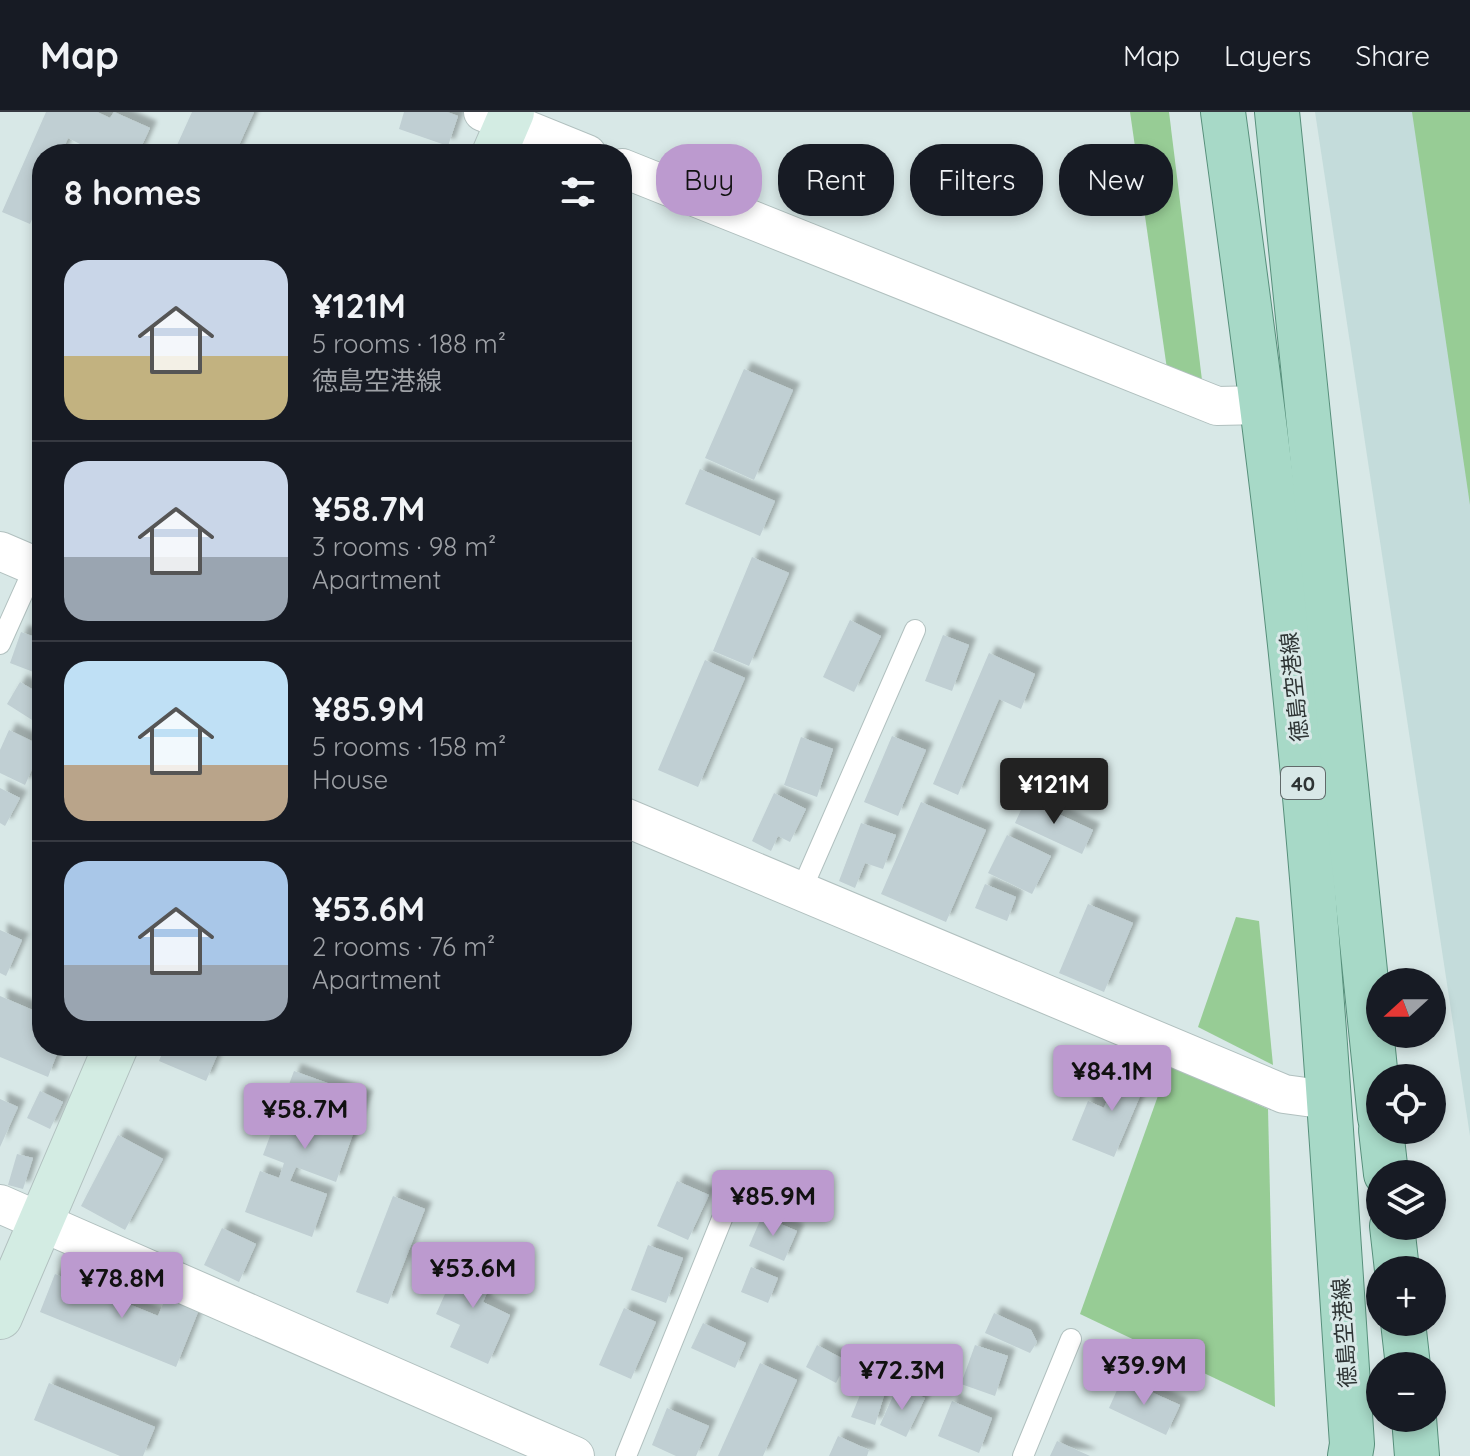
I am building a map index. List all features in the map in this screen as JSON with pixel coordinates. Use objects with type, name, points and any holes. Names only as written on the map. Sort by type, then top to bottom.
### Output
[{"type":"main road","name":"徳島空港線","points":[[1223,112],[1263,405],[1299,732],[1328,1100],[1352,1444],[1350,1456]]},
{"type":"main road","name":"徳島空港線","points":[[1277,112],[1374,1064]]},
{"type":"main road","points":[[1415,1432],[1417,1456]]},
{"type":"street","points":[[499,125],[557,144]]},
{"type":"street","points":[[632,172],[1217,406],[1263,405]]},
{"type":"street","points":[[0,551],[32,564]]},
{"type":"street","points":[[632,820],[1284,1094],[1328,1100]]},
{"type":"street","points":[[0,1317],[112,1056]]},
{"type":"street","points":[[0,1204],[575,1456]]},
{"type":"lane","points":[[0,644],[32,579]]},
{"type":"lane","points":[[801,891],[915,630]]},
{"type":"lane","points":[[626,1456],[728,1204]]},
{"type":"lane","points":[[1023,1456],[1071,1339]]},
{"type":"shaded area","points":[[1315,112],[1470,112],[1470,1136]]},
{"type":"green space","points":[[1130,112],[1169,112],[1173,144],[1135,144]]},
{"type":"green space","points":[[1412,112],[1470,112],[1470,505]]},
{"type":"green space","points":[[1173,144],[1202,380],[1167,369],[1145,216],[1173,216]]},
{"type":"green space","points":[[1236,917],[1259,921],[1273,1065],[1198,1027]]},
{"type":"green space","points":[[1169,1065],[1268,1109],[1275,1407],[1080,1314]]},
{"type":"building","points":[[46,112],[97,112],[110,118],[114,112],[150,128],[143,144],[80,144],[68,138],[65,144],[32,144],[30,224],[2,212]]},
{"type":"building","points":[[192,112],[254,112],[240,144],[178,144]]},
{"type":"building","points":[[404,112],[447,112],[458,116],[449,144],[399,129]]},
{"type":"building","points":[[744,369],[793,390],[754,480],[705,458]]},
{"type":"building","points":[[700,469],[775,501],[760,536],[685,504]]},
{"type":"building","points":[[752,557],[789,573],[749,666],[713,651]]},
{"type":"building","points":[[850,620],[881,636],[854,692],[823,677]]},
{"type":"building","points":[[21,632],[32,636],[32,671],[10,663]]},
{"type":"building","points":[[943,635],[969,645],[952,691],[925,681]]},
{"type":"building","points":[[989,653],[1035,674],[1021,709],[999,699],[958,795],[933,784]]},
{"type":"building","points":[[705,660],[745,678],[698,787],[658,770]]},
{"type":"building","points":[[20,682],[32,689],[32,720],[7,704]]},
{"type":"building","points":[[9,730],[32,741],[32,769],[25,785],[0,773],[0,750]]},
{"type":"building","points":[[892,736],[926,750],[898,816],[864,802]]},
{"type":"building","points":[[801,737],[833,749],[817,797],[784,785]]},
{"type":"building","points":[[0,788],[20,798],[5,826],[0,823]]},
{"type":"building","points":[[774,793],[806,809],[790,842],[778,836],[771,851],[752,841]]},
{"type":"building","points":[[1026,799],[1093,830],[1082,854],[1015,823]]},
{"type":"building","points":[[921,802],[986,830],[946,922],[881,894]]},
{"type":"building","points":[[861,823],[896,835],[883,869],[865,863],[855,888],[839,881]]},
{"type":"building","points":[[1007,835],[1051,856],[1032,894],[988,873]]},
{"type":"building","points":[[985,884],[1016,897],[1007,921],[975,908]]},
{"type":"building","points":[[1088,904],[1133,923],[1104,992],[1059,973]]},
{"type":"building","points":[[0,930],[22,940],[6,976],[0,973]]},
{"type":"building","points":[[0,996],[32,1010],[32,1056],[56,1056],[48,1077],[0,1057]]},
{"type":"building","points":[[161,1056],[217,1056],[206,1081],[159,1061]]},
{"type":"building","points":[[1122,1064],[1149,1075],[1114,1157],[1072,1140],[1088,1101],[1104,1108]]},
{"type":"building","points":[[294,1071],[366,1097],[336,1182],[296,1167],[290,1181],[327,1194],[312,1237],[245,1212],[260,1171],[279,1178],[284,1163],[263,1155]]},
{"type":"building","points":[[40,1091],[63,1102],[50,1129],[27,1118]]},
{"type":"building","points":[[0,1099],[18,1107],[0,1147]]},
{"type":"building","points":[[118,1135],[163,1159],[125,1230],[81,1206]]},
{"type":"building","points":[[17,1154],[33,1158],[23,1189],[8,1185]]},
{"type":"building","points":[[677,1181],[709,1195],[688,1240],[657,1226]]},
{"type":"building","points":[[393,1196],[425,1209],[388,1304],[356,1292]]},
{"type":"building","points":[[762,1216],[797,1231],[784,1261],[749,1246]]},
{"type":"building","points":[[222,1228],[256,1244],[239,1282],[204,1265]]},
{"type":"building","points":[[648,1245],[683,1258],[666,1303],[631,1290]]},
{"type":"building","points":[[463,1254],[497,1269],[483,1302],[510,1315],[488,1364],[450,1347],[460,1325],[436,1314]]},
{"type":"building","points":[[751,1267],[778,1278],[768,1303],[741,1292]]},
{"type":"building","points":[[55,1274],[158,1316],[165,1299],[198,1312],[176,1367],[40,1312]]},
{"type":"building","points":[[624,1308],[656,1322],[631,1379],[599,1365]]},
{"type":"building","points":[[994,1313],[1031,1330],[1037,1342],[1030,1353],[985,1333]]},
{"type":"building","points":[[703,1323],[746,1343],[735,1368],[691,1348]]},
{"type":"building","points":[[817,1345],[847,1361],[836,1383],[806,1367]]},
{"type":"building","points":[[975,1345],[1008,1356],[995,1396],[961,1384]]},
{"type":"building","points":[[760,1363],[797,1380],[763,1456],[718,1456]]},
{"type":"building","points":[[869,1373],[889,1379],[875,1425],[851,1417]]},
{"type":"building","points":[[1122,1379],[1180,1405],[1166,1435],[1109,1408]]},
{"type":"building","points":[[49,1383],[155,1427],[143,1456],[120,1456],[34,1420]]},
{"type":"building","points":[[897,1387],[925,1398],[906,1437],[880,1425]]},
{"type":"building","points":[[952,1401],[992,1418],[979,1453],[938,1436]]},
{"type":"building","points":[[667,1408],[709,1426],[696,1456],[676,1456],[652,1445]]},
{"type":"building","points":[[838,1436],[869,1450],[867,1456],[829,1456]]},
{"type":"building","points":[[1057,1441],[1090,1456],[1050,1456]]}]
